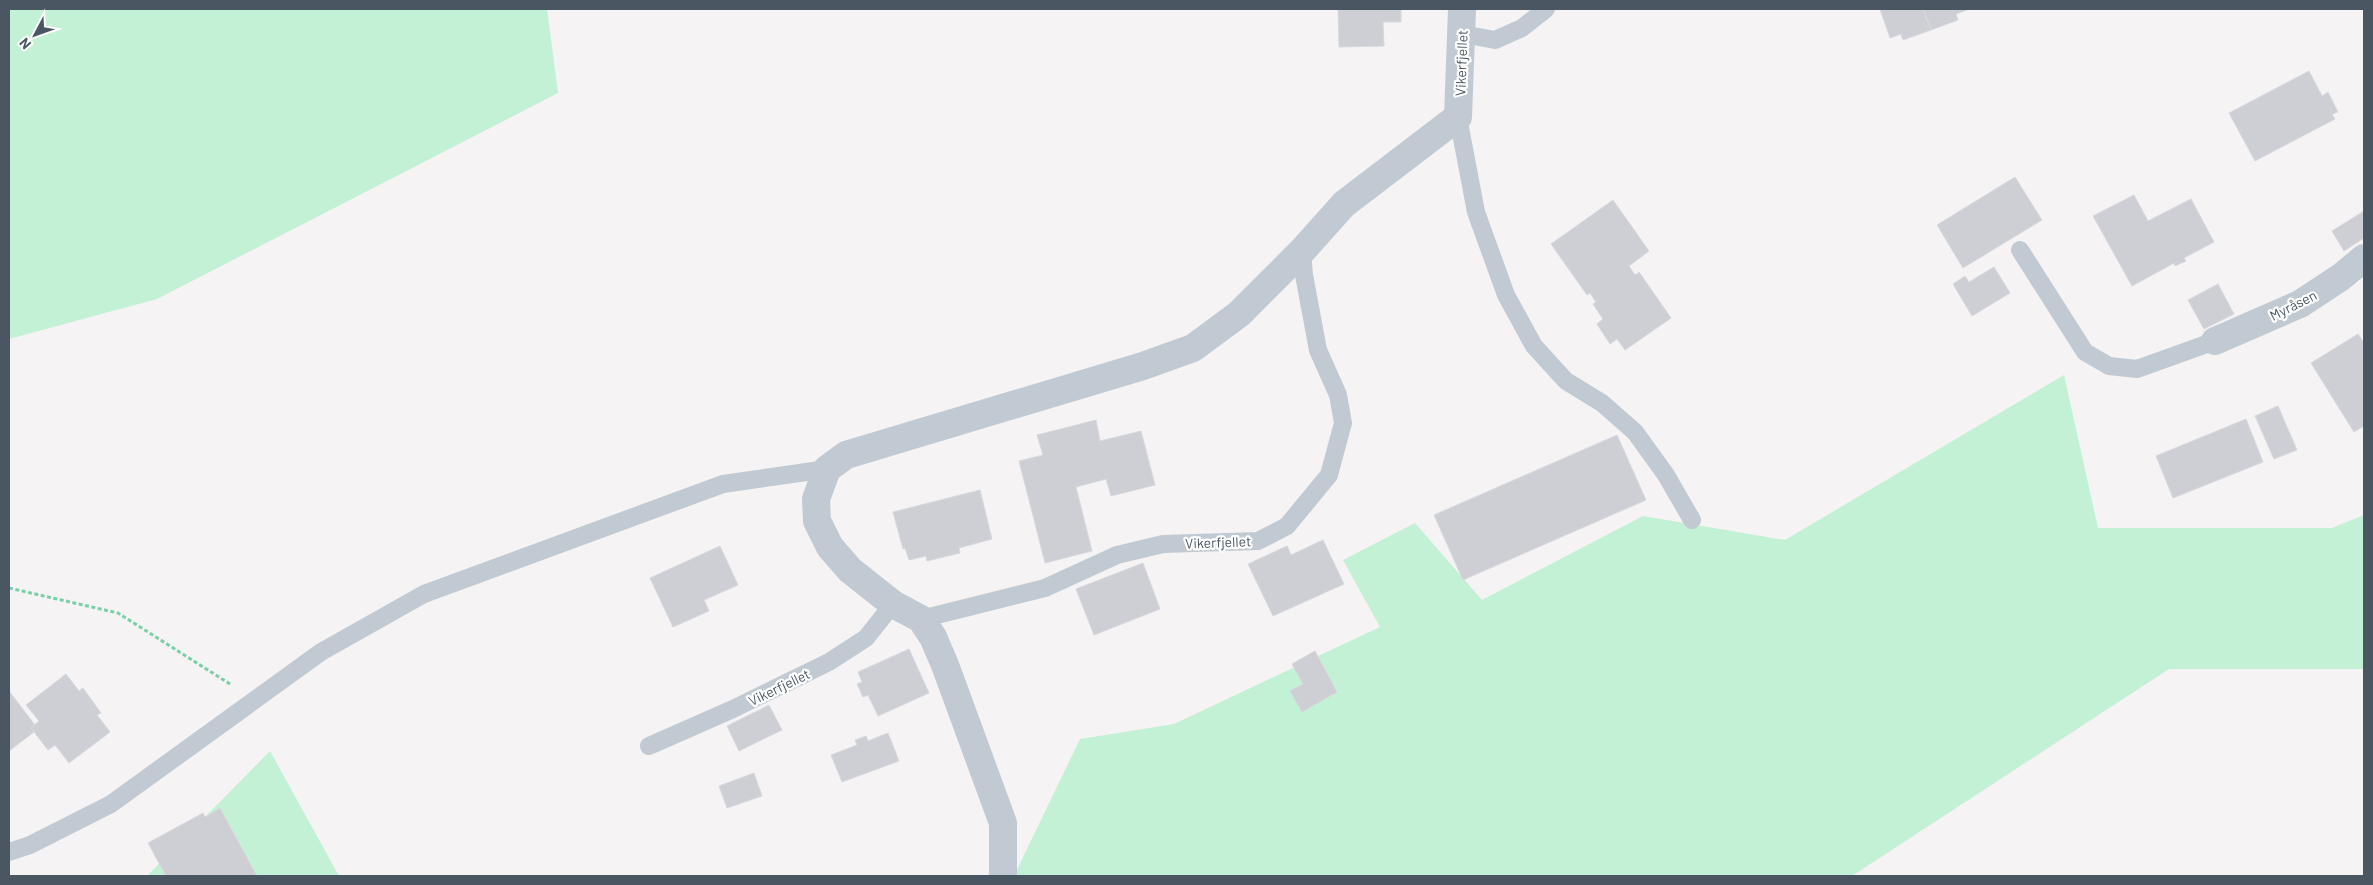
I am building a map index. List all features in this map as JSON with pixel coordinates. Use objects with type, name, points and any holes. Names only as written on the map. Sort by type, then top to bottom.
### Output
[{"type":"street","name":"Vikerfjellet","points":[[1458,117],[1462,21]]},
{"type":"street","points":[[1003,876],[1003,823],[933,637],[921,619],[893,604],[850,570],[830,547],[817,521],[816,498],[827,469],[846,455],[1143,366],[1193,348],[1239,314],[1302,251],[1344,204],[1458,117]]},
{"type":"street","name":"Myråsen","points":[[2215,341],[2300,304],[2341,277],[2364,258]]},
{"type":"lane","points":[[1462,21],[1495,40],[1522,28],[1546,9]]},
{"type":"lane","points":[[1458,117],[1476,212],[1506,294],[1534,346],[1566,381],[1602,403],[1635,432],[1666,475],[1692,520]]},
{"type":"lane","points":[[2020,250],[2085,352],[2109,366],[2137,369],[2215,341]]},
{"type":"lane","name":"Vikerfjellet","points":[[921,619],[1045,588],[1117,555],[1163,544],[1258,541],[1287,526],[1329,475],[1343,423],[1338,394],[1318,350],[1304,275],[1302,251]]},
{"type":"lane","points":[[9,852],[30,844],[111,804],[321,652],[424,594],[723,484],[827,469]]},
{"type":"lane","name":"Vikerfjellet","points":[[649,746],[733,709],[829,662],[866,638],[893,604]]},
{"type":"path","points":[[9,588],[118,613],[255,700]]},
{"type":"green space","points":[[9,9],[547,9],[558,93],[157,299],[9,339]]},
{"type":"green space","points":[[2064,375],[2098,528],[2332,528],[2364,515],[2364,669],[2169,669],[1852,876],[1014,876],[1080,739],[1174,724],[1380,627],[1343,560],[1415,523],[1482,600],[1643,516],[1785,540]]},
{"type":"green space","points":[[270,751],[339,876],[147,876]]},
{"type":"building","points":[[1338,9],[1401,9],[1401,22],[1383,22],[1384,46],[1339,47]]},
{"type":"building","points":[[1880,9],[1923,9],[1931,30],[1903,40],[1901,34],[1890,38]]},
{"type":"building","points":[[1923,9],[1967,10],[1956,14],[1958,20],[1931,30]]},
{"type":"building","points":[[2309,71],[2322,96],[2328,92],[2338,112],[2332,114],[2335,119],[2255,161],[2229,113]]},
{"type":"building","points":[[2015,177],[2042,220],[1963,268],[1937,225]]},
{"type":"building","points":[[2134,195],[2148,221],[2191,199],[2214,242],[2184,258],[2186,261],[2175,266],[2174,263],[2132,286],[2093,216]]},
{"type":"building","points":[[1613,200],[1649,251],[1629,266],[1635,275],[1639,272],[1671,318],[1625,350],[1617,339],[1610,344],[1597,324],[1603,319],[1593,304],[1596,302],[1590,293],[1587,295],[1551,244]]},
{"type":"building","points":[[2364,211],[2364,238],[2344,251],[2332,231]]},
{"type":"building","points":[[1994,267],[2010,293],[1972,316],[1953,284],[1965,276],[1969,282]]},
{"type":"building","points":[[2218,284],[2234,314],[2204,329],[2188,300]]},
{"type":"building","points":[[2358,334],[2364,343],[2364,426],[2354,432],[2311,363]]},
{"type":"building","points":[[2278,406],[2297,450],[2274,459],[2255,416]]},
{"type":"building","points":[[2246,419],[2263,462],[2173,498],[2156,456]]},
{"type":"building","points":[[1096,420],[1100,441],[1141,431],[1155,485],[1111,496],[1106,479],[1076,487],[1092,551],[1045,563],[1019,461],[1043,455],[1037,435]]},
{"type":"building","points":[[1617,435],[1646,500],[1463,580],[1434,515]]},
{"type":"building","points":[[980,490],[992,539],[959,548],[960,553],[927,561],[926,556],[909,560],[905,548],[903,549],[893,512]]},
{"type":"building","points":[[1323,540],[1344,584],[1273,616],[1248,564],[1287,546],[1291,555]]},
{"type":"building","points":[[720,546],[738,585],[704,600],[709,611],[673,627],[650,578]]},
{"type":"building","points":[[1143,563],[1160,609],[1094,635],[1076,589]]},
{"type":"building","points":[[909,649],[929,693],[878,716],[868,695],[863,697],[857,684],[862,682],[858,672]]},
{"type":"building","points":[[1315,651],[1337,692],[1302,712],[1290,691],[1303,684],[1292,664]]},
{"type":"building","points":[[66,674],[79,691],[83,688],[101,713],[97,715],[110,732],[69,763],[55,745],[48,750],[31,728],[39,721],[26,705]]},
{"type":"building","points":[[9,691],[35,725],[31,728],[34,732],[9,751]]},
{"type":"building","points":[[769,705],[782,730],[739,751],[727,726]]},
{"type":"building","points":[[888,733],[899,761],[842,782],[831,755],[857,745],[855,740],[866,736],[868,741]]},
{"type":"building","points":[[754,773],[762,796],[727,808],[719,786]]},
{"type":"building","points":[[220,808],[257,876],[166,876],[148,843],[203,813],[205,817]]}]
